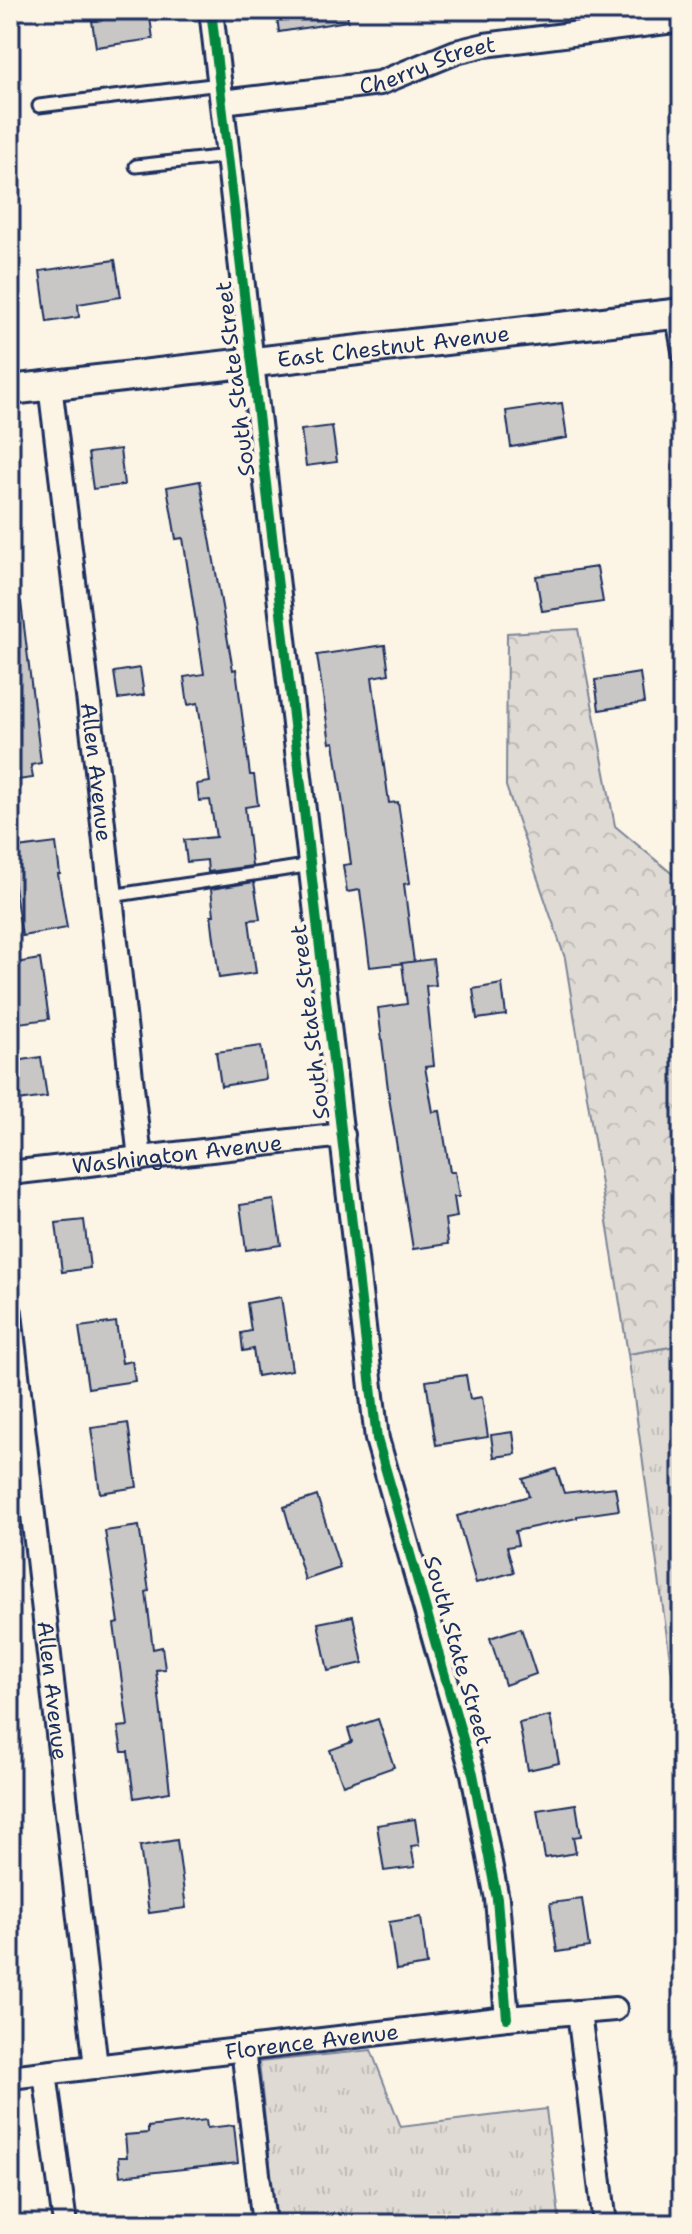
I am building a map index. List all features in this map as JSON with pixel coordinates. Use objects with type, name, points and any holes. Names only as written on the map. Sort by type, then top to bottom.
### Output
[{"type":"street","name":"South State Street","points":[[211,10],[377,1439],[473,1774],[497,1899],[507,2018]]},
{"type":"street","name":"Cherry Street","points":[[221,93],[358,88],[380,83],[456,52],[485,45],[682,20]]},
{"type":"street","name":"East Chestnut Avenue","points":[[10,390],[677,314]]},
{"type":"street","name":"Allen Avenue","points":[[50,385],[140,1159]]},
{"type":"street","name":"Washington Avenue","points":[[10,1173],[343,1135]]},
{"type":"street","name":"Allen Avenue","points":[[10,1313],[96,2067]]},
{"type":"street","name":"Florence Avenue","points":[[10,2077],[507,2018],[615,2009]]},
{"type":"street","points":[[579,2012],[605,2224]]},
{"type":"street","points":[[243,2049],[264,2224]]},
{"type":"street","points":[[45,2073],[65,2224]]},
{"type":"lane","points":[[39,106],[221,93]]},
{"type":"lane","points":[[136,166],[228,156]]},
{"type":"lane","points":[[677,314],[682,371]]},
{"type":"lane","points":[[111,896],[312,865]]},
{"type":"green space","points":[[578,629],[615,826],[682,882],[682,1345],[628,1354],[565,958],[506,786],[507,633]]},
{"type":"green space","points":[[682,1345],[682,1746],[628,1354]]},
{"type":"green space","points":[[371,2050],[401,2127],[546,2109],[560,2224],[276,2224],[259,2062]]},
{"type":"building","points":[[100,10],[149,10],[153,39],[96,47],[92,21],[102,20]]},
{"type":"building","points":[[276,10],[347,10],[348,21],[279,32]]},
{"type":"building","points":[[115,260],[121,297],[78,304],[79,317],[47,322],[40,271]]},
{"type":"building","points":[[562,403],[567,438],[511,447],[506,411]]},
{"type":"building","points":[[332,426],[337,462],[306,466],[301,430]]},
{"type":"building","points":[[120,449],[124,485],[93,489],[88,453]]},
{"type":"building","points":[[200,481],[233,670],[236,669],[250,775],[254,775],[258,805],[245,807],[252,866],[208,872],[207,860],[187,862],[184,840],[216,837],[210,800],[199,801],[197,784],[210,782],[198,703],[188,705],[184,677],[204,674],[183,538],[176,539],[167,487]]},
{"type":"building","points":[[597,567],[603,602],[542,611],[536,576]]},
{"type":"building","points":[[21,602],[41,763],[31,765],[33,778],[10,781],[10,603]]},
{"type":"building","points":[[385,645],[389,674],[372,677],[389,803],[398,802],[410,883],[404,884],[414,962],[370,967],[360,890],[347,892],[343,865],[351,864],[334,742],[330,743],[317,655]]},
{"type":"building","points":[[140,668],[144,695],[118,699],[114,672]]},
{"type":"building","points":[[640,673],[644,703],[599,710],[595,680]]},
{"type":"building","points":[[56,843],[67,928],[22,936],[13,880],[10,880],[10,849]]},
{"type":"building","points":[[254,882],[260,919],[249,920],[256,973],[219,978],[211,889]]},
{"type":"building","points":[[40,959],[49,1019],[19,1023],[10,964]]},
{"type":"building","points":[[433,959],[436,985],[426,986],[434,1066],[425,1067],[433,1112],[440,1111],[450,1172],[455,1172],[459,1197],[454,1197],[457,1217],[445,1219],[448,1244],[413,1249],[378,1008],[407,1004],[402,963]]},
{"type":"building","points":[[502,984],[506,1015],[477,1019],[473,989]]},
{"type":"building","points":[[261,1046],[266,1079],[221,1086],[216,1052]]},
{"type":"building","points":[[41,1057],[47,1097],[10,1102],[10,1062]]},
{"type":"building","points":[[274,1200],[281,1245],[246,1250],[240,1205]]},
{"type":"building","points":[[84,1220],[90,1268],[62,1272],[56,1223]]},
{"type":"building","points":[[281,1297],[292,1370],[257,1376],[253,1349],[243,1351],[241,1333],[251,1331],[247,1303]]},
{"type":"building","points":[[116,1322],[122,1363],[132,1361],[135,1381],[88,1388],[79,1327]]},
{"type":"building","points":[[466,1375],[470,1399],[482,1397],[488,1437],[436,1445],[426,1381]]},
{"type":"building","points":[[128,1423],[137,1487],[100,1493],[91,1428]]},
{"type":"building","points":[[513,1432],[516,1454],[494,1457],[491,1435]]},
{"type":"building","points":[[556,1469],[564,1493],[615,1487],[619,1510],[577,1516],[515,1531],[518,1545],[507,1547],[514,1572],[476,1583],[457,1516],[529,1496],[523,1479]]},
{"type":"building","points":[[317,1496],[340,1568],[305,1580],[284,1507]]},
{"type":"building","points":[[139,1526],[149,1591],[146,1592],[153,1649],[162,1647],[165,1669],[156,1670],[170,1792],[134,1798],[128,1752],[122,1752],[118,1727],[128,1726],[114,1624],[119,1623],[105,1531]]},
{"type":"building","points":[[353,1616],[363,1663],[328,1671],[318,1623]]},
{"type":"building","points":[[521,1628],[536,1674],[505,1685],[490,1638]]},
{"type":"building","points":[[550,1716],[559,1763],[528,1770],[519,1723]]},
{"type":"building","points":[[378,1719],[394,1767],[343,1785],[330,1750],[352,1742],[348,1729]]},
{"type":"building","points":[[576,1804],[581,1836],[573,1837],[576,1853],[545,1858],[537,1810]]},
{"type":"building","points":[[415,1819],[419,1845],[411,1846],[415,1867],[384,1871],[377,1825]]},
{"type":"building","points":[[177,1840],[186,1908],[149,1913],[140,1846]]},
{"type":"building","points":[[582,1899],[589,1947],[557,1952],[550,1903]]},
{"type":"building","points":[[421,1917],[427,1965],[396,1970],[389,1922]]},
{"type":"building","points":[[206,2120],[207,2128],[234,2125],[238,2163],[120,2176],[118,2157],[127,2157],[125,2135],[148,2133],[148,2127]]},
{"type":"cycle path","points":[[211,10],[377,1439],[473,1774],[497,1899],[507,2018]]}]
